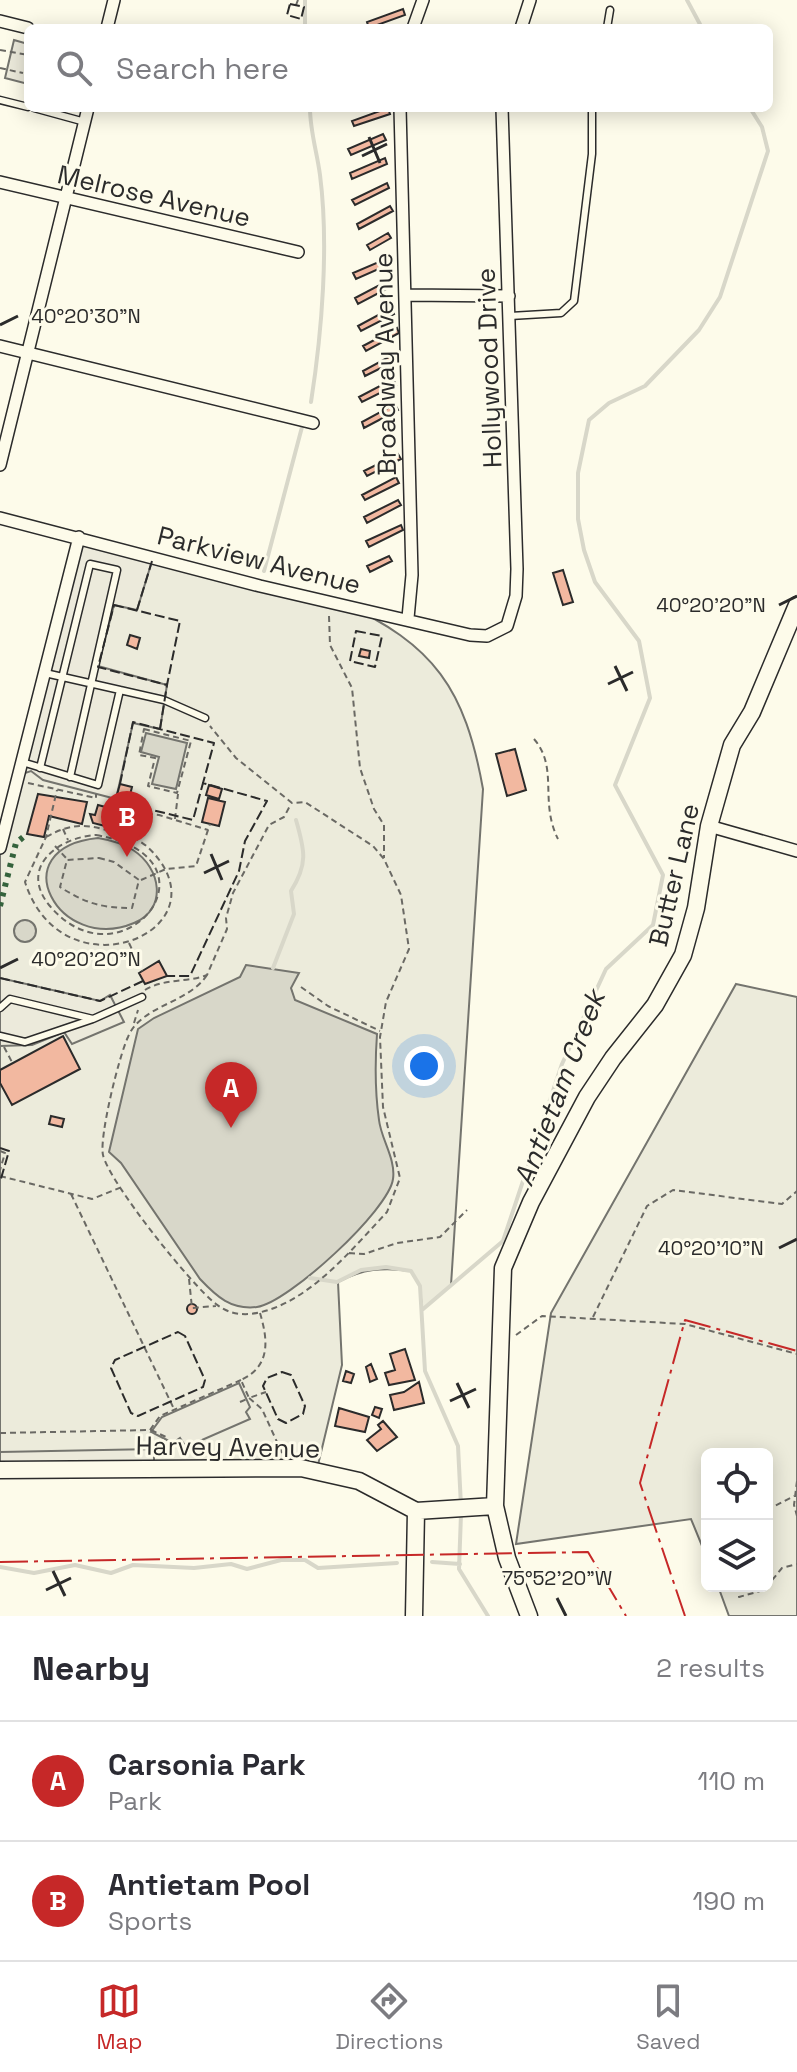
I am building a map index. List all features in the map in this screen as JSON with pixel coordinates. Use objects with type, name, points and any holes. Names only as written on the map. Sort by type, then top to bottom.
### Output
[{"type":"street","points":[[108,24],[114,0]]},
{"type":"street","points":[[414,24],[423,0]]},
{"type":"street","points":[[522,24],[530,0]]},
{"type":"street","points":[[0,21],[24,27]]},
{"type":"street","points":[[0,465],[87,112]]},
{"type":"street","name":"Broadway Avenue","points":[[400,112],[412,575],[408,618]]},
{"type":"street","name":"Hollywood Drive","points":[[502,112],[517,569],[516,596],[507,626]]},
{"type":"street","name":"Melrose Avenue","points":[[0,182],[298,252]]},
{"type":"street","points":[[406,295],[509,296]]},
{"type":"street","points":[[0,346],[313,423]]},
{"type":"street","name":"Parkview Avenue","points":[[0,518],[470,635],[487,636],[507,626]]},
{"type":"street","points":[[0,848],[79,537]]},
{"type":"street","name":"Butter Lane","points":[[499,1348],[503,1268],[531,1202],[587,1097],[655,1005],[683,955],[696,908],[709,826],[732,745],[752,712],[797,605]]},
{"type":"street","points":[[709,826],[797,851]]},
{"type":"street","points":[[499,1348],[495,1506],[507,1558],[529,1616]]},
{"type":"street","name":"Harvey Avenue","points":[[0,1470],[317,1469],[359,1481],[416,1511]]},
{"type":"street","points":[[414,1616],[416,1511],[495,1506]]},
{"type":"lane","points":[[608,24],[610,10]]},
{"type":"lane","points":[[0,100],[24,105]]},
{"type":"lane","points":[[49,112],[85,122]]},
{"type":"lane","points":[[510,316],[561,313],[574,301],[592,154],[592,112]]},
{"type":"lane","points":[[40,768],[90,564],[117,570],[70,777]]},
{"type":"lane","points":[[45,673],[164,700],[205,718]]},
{"type":"lane","points":[[22,762],[98,785],[120,690]]},
{"type":"lane","points":[[0,1038],[25,1042],[93,1019],[142,997]]},
{"type":"lane","points":[[0,1008],[10,999],[93,1019]]},
{"type":"path","points":[[296,5],[298,0]]},
{"type":"path","points":[[0,50],[24,54]]},
{"type":"path","points":[[0,68],[23,73]]},
{"type":"path","points":[[326,599],[331,627],[330,645],[352,688],[360,768],[374,809],[384,825],[384,859]]},
{"type":"path","points":[[188,1278],[192,1308],[217,1306],[241,1314],[260,1312],[315,1288],[324,1275],[387,1212],[400,1178],[383,1107],[381,1031],[386,1002],[409,949],[401,895],[384,859],[359,834],[305,802],[292,803],[220,743],[205,718]]},
{"type":"path","points":[[175,820],[177,793],[191,741],[144,729],[139,755],[155,758],[148,786],[177,793]]},
{"type":"path","points":[[534,739],[544,751],[548,772],[546,801],[550,823],[558,839]]},
{"type":"path","points":[[17,780],[96,798],[98,785]]},
{"type":"path","points":[[46,837],[77,824],[138,839],[154,852],[173,886],[168,912],[153,928],[129,942],[106,946],[73,940],[48,923],[32,903],[25,882],[46,837],[57,790]]},
{"type":"path","points":[[133,1027],[199,988],[227,929],[226,918],[233,893],[269,825],[284,817],[292,803]]},
{"type":"path","points":[[128,836],[126,827],[131,812],[208,830]]},
{"type":"path","points":[[139,880],[166,869],[196,866],[210,824]]},
{"type":"path","points":[[62,828],[68,840]]},
{"type":"path","points":[[105,836],[106,830]]},
{"type":"path","points":[[85,836],[105,836],[133,847],[156,874],[159,899],[147,919],[121,931],[95,931],[68,921],[50,906],[38,883],[44,857],[55,846],[85,836]]},
{"type":"path","points":[[55,846],[67,860]]},
{"type":"path","points":[[38,853],[44,857]]},
{"type":"path","points":[[67,860],[99,858],[114,862],[139,880]]},
{"type":"path","points":[[67,860],[60,887],[86,904],[101,908],[132,908],[139,880]]},
{"type":"path","points":[[129,942],[142,971]]},
{"type":"path","points":[[207,975],[190,981],[162,981],[151,984],[143,991],[120,1061],[102,1147],[105,1160],[122,1187],[188,1278],[217,1306]]},
{"type":"path","points":[[301,987],[328,1006],[381,1031]]},
{"type":"path","points":[[0,1038],[13,1064]]},
{"type":"path","points":[[0,1151],[5,1153],[0,1170]]},
{"type":"path","points":[[0,1176],[92,1199],[122,1187]]},
{"type":"path","points":[[593,1319],[647,1206],[673,1190],[782,1204],[797,1191]]},
{"type":"path","points":[[71,1194],[174,1410]]},
{"type":"path","points":[[348,1253],[364,1254],[397,1243],[440,1237],[467,1210]]},
{"type":"path","points":[[150,1430],[160,1416],[252,1374],[265,1356],[266,1338],[260,1312]]},
{"type":"path","points":[[499,1348],[542,1316],[685,1324],[797,1354]]},
{"type":"path","points":[[241,1380],[249,1398],[262,1409],[289,1468]]},
{"type":"path","points":[[240,1402],[266,1392]]},
{"type":"path","points":[[0,1433],[150,1430],[166,1437]]},
{"type":"path","points":[[797,1481],[797,1516]]},
{"type":"path","points":[[773,1507],[795,1495]]},
{"type":"path","points":[[773,1579],[782,1568],[797,1564]]},
{"type":"path","points":[[739,1592],[739,1597],[757,1592]]},
{"type":"shaded area","points":[[14,40],[24,43],[24,83],[5,78]]},
{"type":"shaded area","points":[[79,537],[341,602],[373,618],[400,635],[440,674],[455,697],[476,754],[483,789],[451,1285],[422,1310],[420,1286],[411,1271],[373,1270],[338,1282],[342,1365],[317,1469],[0,1470],[0,848]]},
{"type":"shaded area","points":[[84,544],[152,561],[137,610],[114,605],[98,666],[167,685],[160,729],[133,723],[116,799],[43,780],[31,771],[22,774],[79,547]]},
{"type":"shaded area","points":[[146,733],[187,743],[176,789],[152,784],[159,757],[141,752]]},
{"type":"shaded area","points":[[98,838],[133,850],[150,867],[155,877],[157,888],[152,908],[145,917],[134,923],[107,929],[83,925],[64,913],[51,896],[47,878],[52,860],[68,846]]},
{"type":"shaded area","points":[[25,920],[33,923],[36,931],[33,939],[25,942],[17,939],[14,931],[17,923]]},
{"type":"shaded area","points":[[246,965],[299,973],[291,988],[295,1000],[377,1034],[380,1127],[393,1172],[387,1193],[374,1212],[335,1253],[291,1290],[257,1307],[225,1301],[200,1279],[121,1163],[109,1152],[138,1029],[154,1018],[240,977]]},
{"type":"shaded area","points":[[0,978],[100,1001],[110,995],[124,1022],[72,1044],[64,1032],[32,1045],[0,1046]]},
{"type":"shaded area","points":[[736,984],[797,997],[797,1616],[729,1616],[720,1592],[773,1592],[773,1448],[701,1448],[701,1543],[691,1519],[516,1544],[551,1313]]},
{"type":"shaded area","points":[[239,1383],[250,1407],[246,1412],[250,1419],[186,1447],[180,1438],[173,1443],[151,1432],[162,1417]]},
{"type":"shaded area","points":[[154,1449],[154,1463],[0,1466],[0,1452]]},
{"type":"building","points":[[403,9],[405,15],[380,24],[367,22]]},
{"type":"building","points":[[377,112],[390,114],[354,126],[352,121]]},
{"type":"building","points":[[383,134],[386,140],[351,155],[348,149]]},
{"type":"building","points":[[385,158],[387,164],[352,179],[350,173]]},
{"type":"building","points":[[387,183],[389,188],[355,205],[352,200]]},
{"type":"building","points":[[390,206],[393,211],[359,229],[357,224]]},
{"type":"building","points":[[388,233],[391,238],[370,250],[367,245]]},
{"type":"building","points":[[388,258],[390,264],[356,279],[353,273]]},
{"type":"building","points":[[389,280],[392,286],[358,304],[355,298]]},
{"type":"building","points":[[391,308],[394,314],[361,331],[358,326]]},
{"type":"building","points":[[397,328],[399,333],[366,351],[363,346]]},
{"type":"building","points":[[396,353],[399,359],[365,376],[363,371]]},
{"type":"building","points":[[393,379],[396,385],[362,402],[359,397]]},
{"type":"building","points":[[395,404],[398,410],[364,428],[362,422]]},
{"type":"building","points":[[398,454],[401,459],[367,476],[364,471]]},
{"type":"building","points":[[396,477],[399,483],[365,500],[362,495]]},
{"type":"building","points":[[398,500],[401,505],[367,523],[364,517]]},
{"type":"building","points":[[401,525],[403,530],[369,547],[366,541]]},
{"type":"building","points":[[389,556],[392,561],[370,572],[367,566]]},
{"type":"building","points":[[563,570],[573,602],[563,605],[553,573]]},
{"type":"building","points":[[130,635],[140,638],[137,649],[127,645]]},
{"type":"building","points":[[361,649],[370,651],[369,658],[359,656]]},
{"type":"building","points":[[515,749],[526,790],[507,796],[496,754]]},
{"type":"building","points":[[120,784],[132,787],[121,830],[93,823],[90,814],[95,815],[98,805],[113,809]]},
{"type":"building","points":[[209,785],[222,789],[219,799],[206,795]]},
{"type":"building","points":[[38,794],[87,802],[82,824],[49,816],[44,837],[27,834]]},
{"type":"building","points":[[208,798],[225,802],[219,826],[202,822]]},
{"type":"building","points":[[159,961],[167,976],[145,984],[139,973]]},
{"type":"building","points":[[63,1036],[80,1069],[12,1105],[0,1083],[0,1070]]},
{"type":"building","points":[[51,1116],[64,1119],[62,1127],[49,1124]]},
{"type":"building","points":[[192,1304],[197,1309],[192,1314],[187,1309]]},
{"type":"building","points":[[405,1349],[415,1380],[389,1385],[385,1373],[395,1370],[390,1354]]},
{"type":"building","points":[[371,1364],[377,1379],[370,1382],[366,1367]]},
{"type":"building","points":[[346,1371],[354,1374],[351,1383],[343,1381]]},
{"type":"building","points":[[419,1382],[424,1403],[394,1410],[390,1395],[404,1392]]},
{"type":"building","points":[[375,1407],[382,1409],[379,1418],[372,1415]]},
{"type":"building","points":[[339,1408],[369,1417],[365,1432],[335,1426]]},
{"type":"building","points":[[383,1421],[397,1437],[377,1451],[367,1440],[381,1429],[378,1425]]},
{"type":"waterway","points":[[305,0],[305,24]]},
{"type":"waterway","name":"Antietam Creek","points":[[687,0],[700,24]]},
{"type":"waterway","points":[[310,112],[324,230],[321,318],[311,402]]},
{"type":"waterway","name":"Antietam Creek","points":[[422,1310],[503,1241],[562,1064],[606,969],[653,925],[663,875],[615,785],[650,698],[639,641],[595,582],[584,550],[578,519],[578,473],[589,420],[609,403],[645,386],[699,330],[720,297],[768,151],[762,127],[753,112]]},
{"type":"waterway","points":[[264,571],[302,427]]},
{"type":"waterway","points":[[273,968],[294,914],[291,891],[302,865],[303,849],[296,820]]},
{"type":"waterway","name":"Antietam Creek","points":[[310,1278],[337,1282],[361,1270],[386,1267],[411,1271],[420,1286],[425,1371],[458,1446],[461,1506]]},
{"type":"waterway","name":"Antietam Creek","points":[[461,1514],[459,1569],[488,1616]]},
{"type":"waterway","points":[[0,1567],[34,1573],[75,1565],[111,1573],[133,1565],[194,1568],[231,1564],[247,1569],[281,1560],[305,1560],[318,1568],[397,1563]]},
{"type":"waterway","points":[[432,1562],[460,1564]]},
{"type":"hedge","points":[[0,906],[16,843],[27,834]]},
{"type":"fence","points":[[290,4],[304,7],[301,19],[287,15],[290,4]]},
{"type":"fence","points":[[137,610],[152,561]]},
{"type":"fence","points":[[114,605],[180,621],[167,685],[98,667],[114,605]]},
{"type":"fence","points":[[356,631],[382,636],[375,667],[350,661],[356,631]]},
{"type":"fence","points":[[160,729],[167,685]]},
{"type":"fence","points":[[120,784],[133,722],[214,743],[203,783],[267,801],[245,841],[239,871],[190,976],[167,976]]},
{"type":"fence","points":[[128,804],[193,820],[203,783]]},
{"type":"fence","points":[[0,978],[100,1001],[143,981]]},
{"type":"fence","points":[[0,1148],[9,1151],[0,1182]]},
{"type":"fence","points":[[178,1332],[185,1336],[205,1380],[203,1387],[138,1416],[131,1413],[111,1368],[115,1360],[178,1332]]},
{"type":"fence","points":[[282,1372],[291,1375],[305,1406],[303,1414],[286,1423],[278,1419],[263,1386],[267,1378],[282,1372]]},
{"type":"power","points":[[685,1616],[640,1483],[685,1320],[797,1351]]},
{"type":"power","points":[[0,1562],[588,1552],[626,1616]]},
{"type":"place","name":"Antietam Pool","points":[[127,857]]},
{"type":"place","name":"Carsonia Park","points":[[231,1128]]}]
